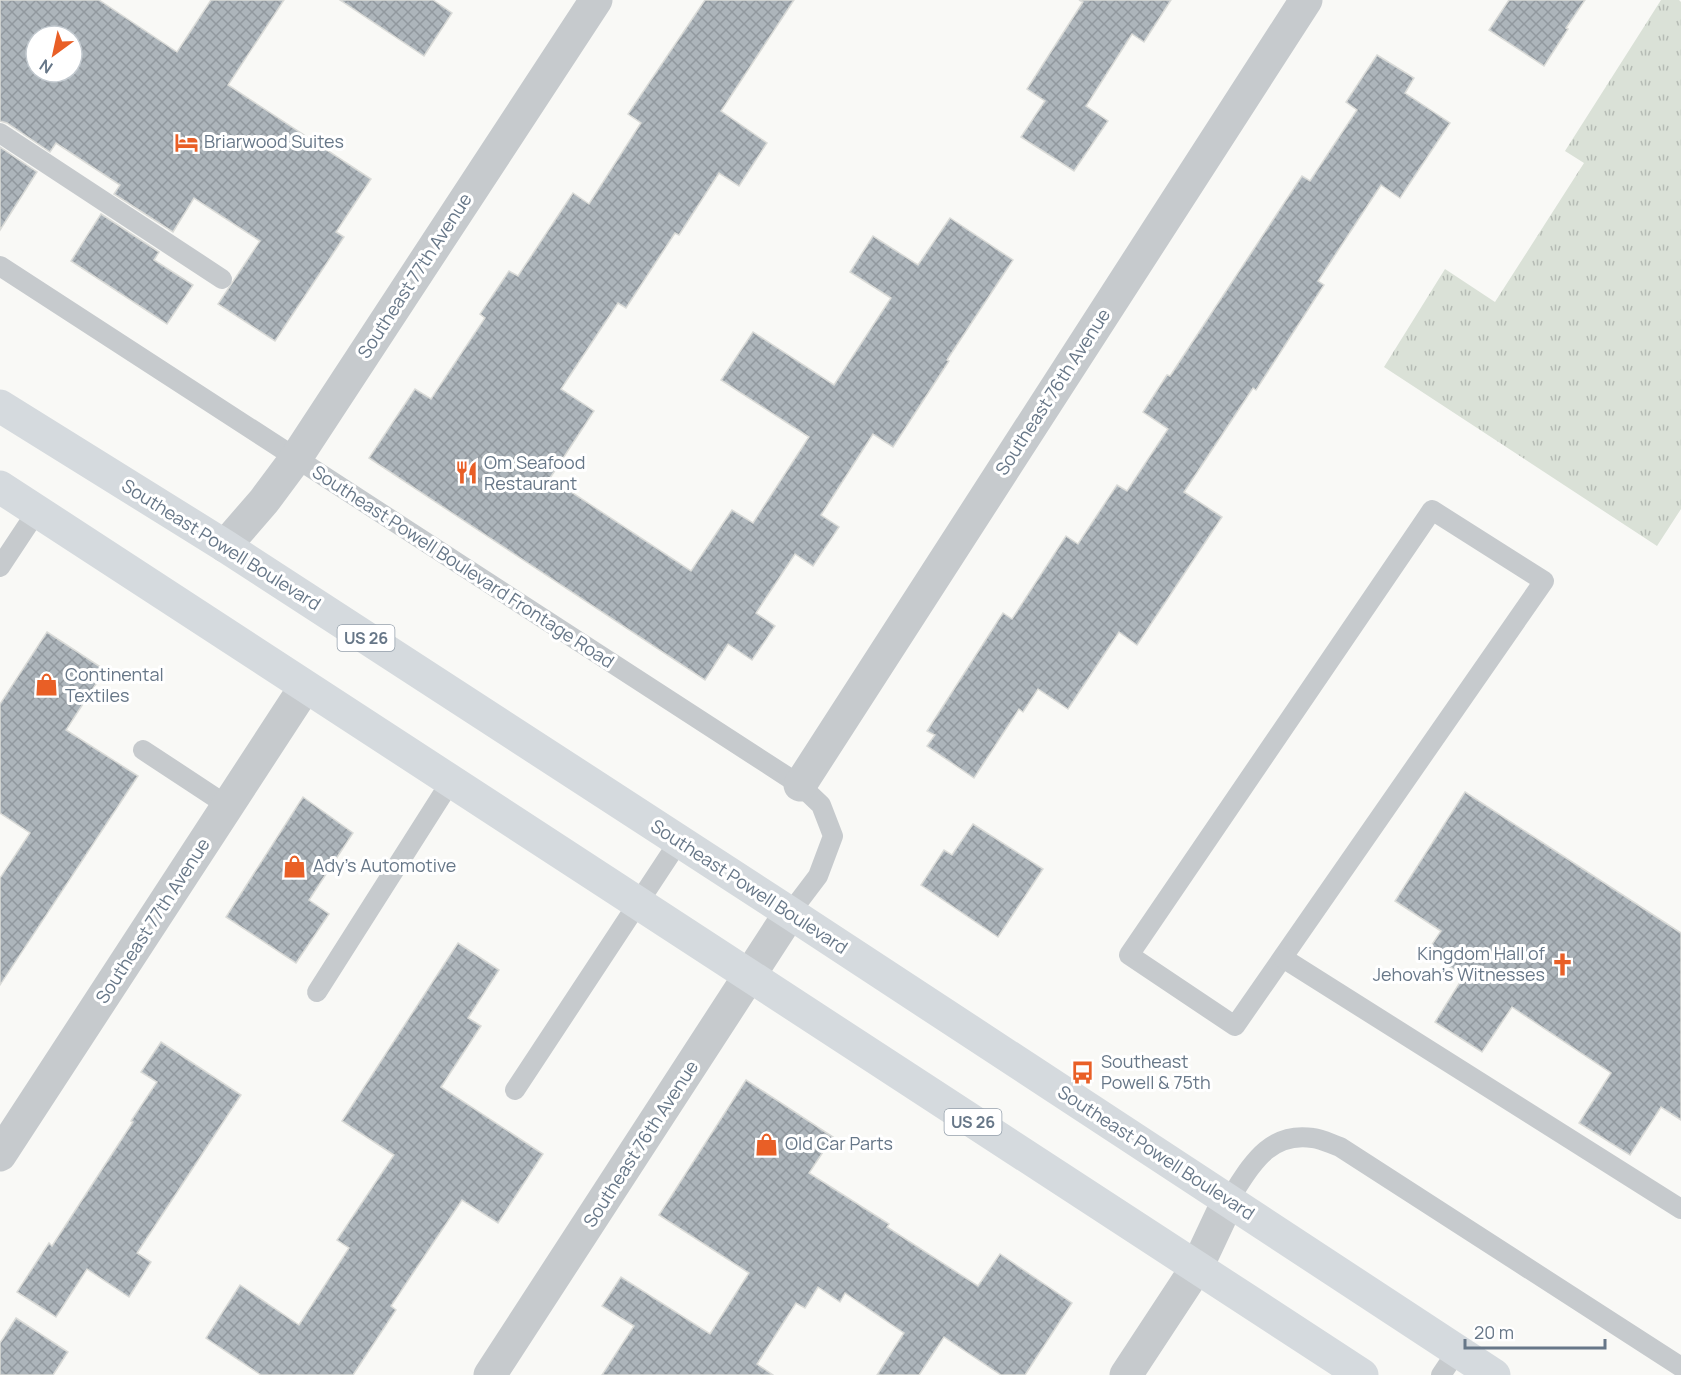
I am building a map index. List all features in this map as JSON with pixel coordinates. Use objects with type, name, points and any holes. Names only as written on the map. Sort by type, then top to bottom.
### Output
[{"type":"main road","name":"Southeast Powell Boulevard","points":[[0,406],[225,546],[1228,1201],[1449,1363],[1494,1375]]},
{"type":"main road","name":"US 26","points":[[0,487],[1362,1375]]},
{"type":"street","name":"Southeast 77th Avenue","points":[[225,546],[264,501],[296,458],[596,0]]},
{"type":"street","name":"Southeast 76th Avenue","points":[[800,785],[1306,0]]},
{"type":"street","name":"Southeast 77th Avenue","points":[[0,1155],[305,687]]},
{"type":"street","name":"Southeast 76th Avenue","points":[[490,1375],[790,913]]},
{"type":"street","points":[[1126,1375],[1197,1267],[1228,1201]]},
{"type":"lane","points":[[0,133],[222,279]]},
{"type":"lane","name":"Southeast Powell Boulevard Frontage Road","points":[[0,266],[800,785],[821,805],[833,836],[818,876],[790,913]]},
{"type":"lane","points":[[1432,510],[1544,581],[1283,958],[1235,1026],[1129,955],[1432,510]]},
{"type":"lane","points":[[0,567],[37,511]]},
{"type":"lane","points":[[143,750],[228,806]]},
{"type":"lane","points":[[316,992],[451,781]]},
{"type":"lane","points":[[515,1090],[679,841]]},
{"type":"lane","points":[[1283,958],[1681,1209]]},
{"type":"lane","points":[[1228,1201],[1251,1167],[1268,1148],[1290,1137],[1315,1138],[1340,1148],[1681,1367]]},
{"type":"green space","points":[[1661,0],[1681,2],[1681,509],[1657,546],[1384,367],[1445,269],[1495,302],[1584,163],[1565,151]]},
{"type":"building","name":"Briarwood Suites","points":[[0,0],[99,0],[177,52],[211,0],[284,0],[228,85],[371,179],[336,232],[344,237],[275,341],[218,304],[260,241],[194,198],[173,232],[114,194],[120,185],[56,143],[50,152],[7,123],[0,121]]},
{"type":"building","points":[[340,0],[433,0],[452,13],[424,56]]},
{"type":"building","points":[[705,0],[794,0],[721,111],[767,143],[739,186],[719,173],[679,235],[675,233],[626,308],[618,303],[561,389],[594,411],[550,478],[691,571],[732,510],[753,523],[809,437],[721,380],[753,332],[834,385],[891,298],[850,272],[873,236],[918,265],[950,218],[1013,260],[893,447],[873,434],[821,515],[839,527],[813,566],[795,554],[756,613],[775,626],[752,660],[728,644],[705,680],[369,458],[415,389],[431,399],[485,318],[480,314],[509,271],[518,276],[573,193],[589,204],[641,123],[628,114]]},
{"type":"building","points":[[1079,0],[1171,0],[1144,42],[1132,34],[1086,106],[1108,121],[1074,171],[1021,137],[1045,101],[1027,89],[1083,2]]},
{"type":"building","points":[[1509,0],[1585,0],[1544,66],[1489,30]]},
{"type":"building","points":[[1377,55],[1414,78],[1405,93],[1450,123],[1400,198],[1381,185],[1318,281],[1324,285],[1256,390],[1253,388],[1184,492],[1222,517],[1137,645],[1119,632],[1068,709],[1038,689],[1023,712],[1019,709],[974,778],[927,746],[935,735],[927,731],[1003,613],[1012,619],[1066,536],[1078,544],[1117,485],[1127,491],[1168,429],[1143,412],[1167,375],[1170,376],[1302,176],[1310,181],[1357,110],[1346,102]]},
{"type":"building","points":[[0,147],[37,172],[0,230]]},
{"type":"building","points":[[101,214],[159,252],[154,260],[193,285],[167,324],[71,261]]},
{"type":"building","points":[[47,632],[105,670],[66,730],[138,776],[0,985],[0,878],[30,833],[0,813],[0,704]]},
{"type":"building","name":"Kingdom Hall of Jehovah's Witnesses","points":[[1465,792],[1681,933],[1681,1120],[1661,1107],[1630,1155],[1579,1123],[1611,1073],[1512,1007],[1482,1052],[1435,1022],[1464,976],[1427,952],[1441,931],[1395,901]]},
{"type":"building","name":"Ady's Automotive","points":[[303,797],[353,833],[309,900],[329,914],[296,963],[226,917]]},
{"type":"building","points":[[973,824],[1043,869],[998,937],[921,885],[944,850],[952,855]]},
{"type":"building","points":[[458,943],[499,970],[468,1018],[481,1026],[441,1087],[543,1154],[498,1223],[462,1200],[391,1306],[396,1310],[353,1375],[261,1375],[206,1338],[240,1285],[299,1325],[349,1248],[337,1240],[394,1155],[342,1121]]},
{"type":"building","points":[[161,1042],[241,1095],[137,1253],[151,1262],[129,1297],[87,1269],[56,1317],[17,1292],[49,1243],[52,1246],[157,1082],[141,1072]]},
{"type":"building","points":[[746,1080],[833,1137],[809,1173],[889,1224],[887,1227],[978,1286],[1000,1254],[1072,1303],[1025,1375],[1001,1375],[944,1337],[919,1375],[877,1375],[904,1333],[845,1293],[840,1302],[818,1287],[805,1308],[796,1303],[757,1364],[773,1375],[602,1375],[634,1326],[602,1306],[621,1277],[710,1334],[749,1273],[659,1215]]},
{"type":"building","points":[[16,1318],[68,1352],[53,1375],[0,1375],[0,1343]]},
{"type":"place","name":"Briarwood Suites","points":[[186,142]]},
{"type":"place","name":"Om Seafood Restaurant","points":[[466,473]]},
{"type":"place","name":"Continental Textiles","points":[[47,685]]},
{"type":"place","name":"Ady's Automotive","points":[[295,866]]},
{"type":"place","name":"Kingdom Hall of Jehovah's Witnesses","points":[[1563,964]]},
{"type":"place","name":"Southeast Powell & 75th","points":[[1083,1072]]},
{"type":"place","name":"Old Car Parts","points":[[767,1144]]}]
